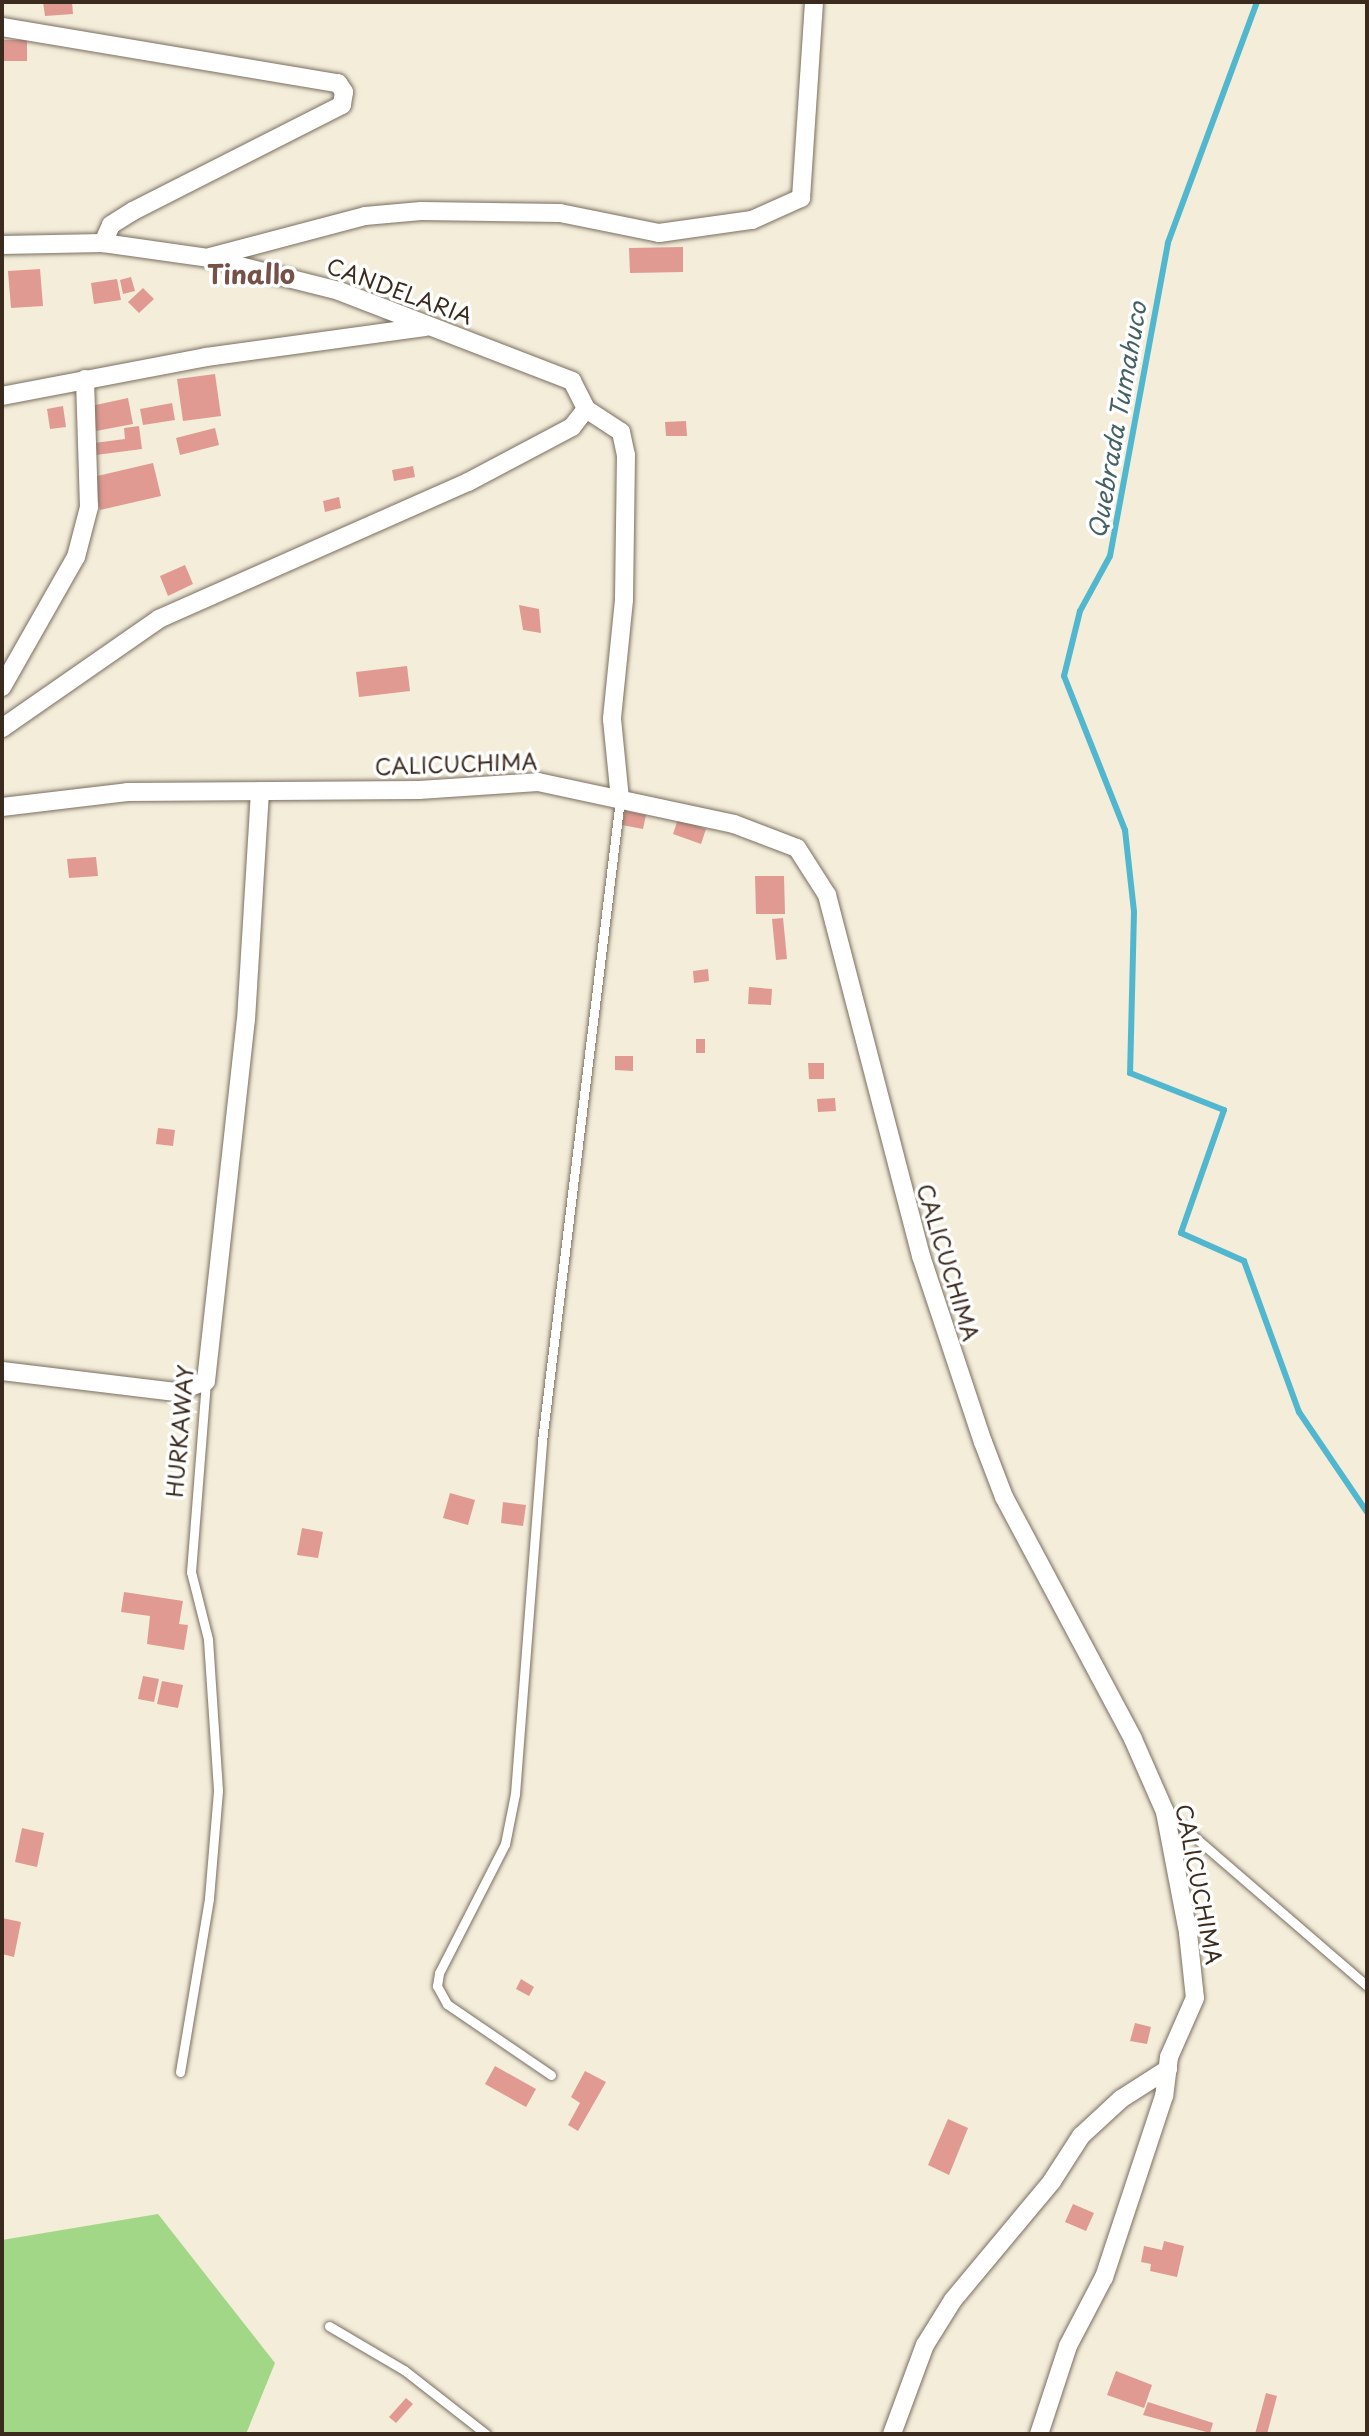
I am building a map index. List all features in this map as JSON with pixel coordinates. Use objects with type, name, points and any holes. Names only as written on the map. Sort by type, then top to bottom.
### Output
[{"type":"street","points":[[208,258],[365,216],[421,211],[560,213],[659,233],[752,220],[801,198],[814,2]]},
{"type":"street","points":[[2,27],[183,55],[250,71],[310,76],[338,83],[344,92],[342,105],[317,121],[133,211],[111,225],[103,243]]},
{"type":"street","name":"CANDELARIA","points":[[2,245],[103,243],[208,258],[339,291],[572,381],[586,409]]},
{"type":"street","points":[[2,396],[85,379],[428,326]]},
{"type":"street","points":[[2,687],[76,557],[89,507],[85,379]]},
{"type":"street","points":[[2,728],[159,619],[523,455],[572,427],[586,409],[621,432],[626,455],[624,600],[612,719],[620,799]]},
{"type":"street","name":"CALICUCHIMA","points":[[2,807],[127,792],[538,782],[734,824],[797,848],[827,895],[917,1241],[983,1442],[1004,1497],[1133,1739],[1165,1812],[1188,1933],[1195,1998],[1168,2069],[1164,2096],[1104,2277],[1068,2346],[1039,2434]]},
{"type":"street","name":"HURKAWAY","points":[[206,1381],[246,1020],[260,791]]},
{"type":"street","points":[[2,1371],[176,1392],[206,1381]]},
{"type":"street","points":[[892,2434],[925,2345],[953,2300],[1052,2181],[1081,2136],[1121,2099],[1168,2069]]},
{"type":"lane","points":[[551,2075],[447,2004],[437,1986],[439,1973],[505,1844],[515,1794],[542,1441],[620,799]]},
{"type":"lane","name":"HURKAWAY","points":[[180,2072],[209,1898],[218,1790],[208,1639],[191,1572],[206,1381]]},
{"type":"lane","points":[[1165,1812],[1311,1943],[1367,1986]]},
{"type":"lane","points":[[329,2326],[404,2370],[486,2434]]},
{"type":"green space","points":[[158,2214],[275,2363],[246,2434],[2,2434],[2,2240]]},
{"type":"building","points":[[43,2],[72,2],[73,14],[45,16]]},
{"type":"building","points":[[2,40],[27,40],[27,61],[2,61]]},
{"type":"building","points":[[683,247],[683,272],[630,273],[629,248]]},
{"type":"building","points":[[40,269],[43,306],[11,308],[8,271]]},
{"type":"building","points":[[131,277],[135,291],[123,294],[120,280]]},
{"type":"building","points":[[117,279],[121,300],[94,304],[91,283]]},
{"type":"building","points":[[143,288],[154,299],[139,313],[128,302]]},
{"type":"building","points":[[215,374],[221,416],[183,421],[177,379]]},
{"type":"building","points":[[128,398],[133,424],[96,431],[91,406]]},
{"type":"building","points":[[172,403],[175,420],[143,425],[140,409]]},
{"type":"building","points":[[63,406],[66,427],[50,429],[47,409]]},
{"type":"building","points":[[686,421],[687,436],[666,436],[665,422]]},
{"type":"building","points":[[139,426],[142,449],[96,455],[94,443],[125,439],[124,428]]},
{"type":"building","points":[[215,428],[219,445],[180,455],[176,438]]},
{"type":"building","points":[[153,463],[161,496],[100,510],[93,477]]},
{"type":"building","points":[[413,466],[415,477],[394,481],[392,470]]},
{"type":"building","points":[[339,497],[341,508],[325,512],[323,501]]},
{"type":"building","points":[[185,565],[193,584],[168,596],[160,576]]},
{"type":"building","points":[[519,605],[539,609],[541,633],[523,630]]},
{"type":"building","points":[[407,666],[410,691],[359,697],[356,672]]},
{"type":"building","points":[[625,811],[646,815],[643,829],[622,825]]},
{"type":"building","points":[[678,819],[706,829],[701,844],[673,834]]},
{"type":"building","points":[[96,857],[98,876],[69,878],[67,859]]},
{"type":"building","points":[[755,876],[784,876],[785,914],[756,914]]},
{"type":"building","points":[[783,918],[787,959],[776,960],[772,919]]},
{"type":"building","points":[[708,969],[709,981],[694,983],[693,971]]},
{"type":"building","points":[[749,987],[772,989],[771,1005],[748,1004]]},
{"type":"building","points":[[696,1039],[705,1039],[705,1053],[696,1053]]},
{"type":"building","points":[[615,1056],[633,1056],[633,1071],[615,1070]]},
{"type":"building","points":[[808,1063],[824,1063],[824,1079],[809,1079]]},
{"type":"building","points":[[835,1098],[836,1111],[818,1112],[817,1099]]},
{"type":"building","points":[[158,1128],[175,1130],[173,1146],[156,1144]]},
{"type":"building","points":[[450,1493],[475,1500],[468,1525],[443,1518]]},
{"type":"building","points":[[503,1502],[526,1505],[523,1526],[501,1523]]},
{"type":"building","points":[[302,1528],[323,1532],[318,1558],[297,1555]]},
{"type":"building","points":[[124,1592],[183,1601],[179,1624],[188,1625],[184,1650],[147,1644],[150,1616],[121,1612]]},
{"type":"building","points":[[143,1676],[159,1679],[154,1702],[138,1699]]},
{"type":"building","points":[[162,1681],[183,1685],[178,1708],[157,1704]]},
{"type":"building","points":[[22,1828],[44,1833],[37,1867],[15,1862]]},
{"type":"building","points":[[2,1918],[21,1922],[14,1957],[2,1954]]},
{"type":"building","points":[[521,1979],[534,1987],[529,1996],[516,1989]]},
{"type":"building","points":[[1135,2023],[1151,2027],[1147,2044],[1130,2041]]},
{"type":"building","points":[[495,2066],[536,2089],[526,2107],[485,2084]]},
{"type":"building","points":[[585,2071],[606,2082],[578,2131],[568,2125],[580,2103],[571,2097]]},
{"type":"building","points":[[948,2119],[968,2128],[949,2175],[928,2165]]},
{"type":"building","points":[[1073,2204],[1094,2213],[1086,2231],[1065,2222]]},
{"type":"building","points":[[1164,2241],[1184,2246],[1177,2277],[1150,2271],[1151,2264],[1141,2262],[1144,2246],[1162,2250]]},
{"type":"building","points":[[1116,2371],[1152,2385],[1144,2408],[1107,2395]]},
{"type":"building","points":[[1266,2393],[1277,2396],[1267,2434],[1255,2434]]},
{"type":"building","points":[[406,2398],[413,2404],[396,2423],[389,2417]]},
{"type":"building","points":[[1148,2402],[1213,2423],[1210,2433],[1143,2415]]},
{"type":"waterway","name":"Quebrada Tumahuco","points":[[1257,2],[1168,243],[1110,556],[1080,611],[1064,676],[1125,830],[1134,912],[1130,1073],[1224,1110],[1181,1233],[1244,1261],[1299,1412],[1367,1512]]},
{"type":"district","name":"Tinallo","points":[[251,274]]}]
